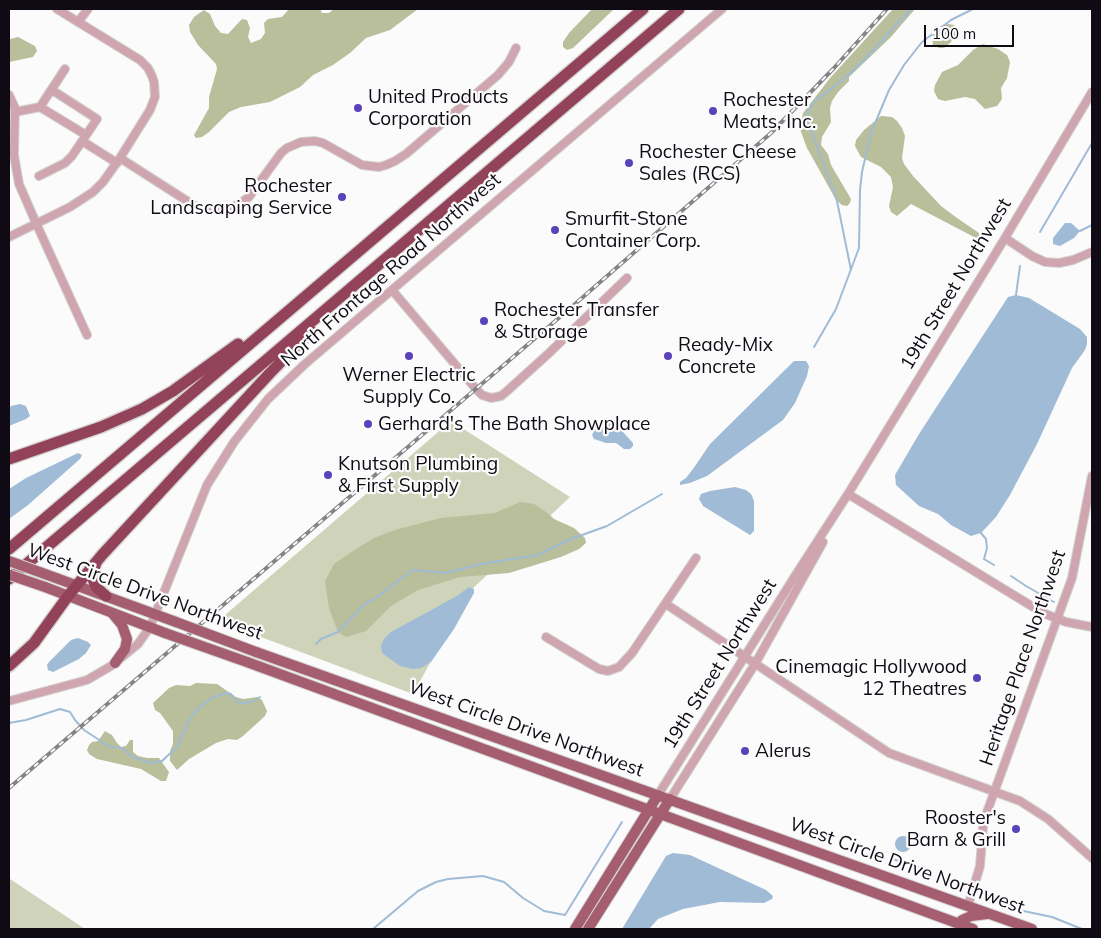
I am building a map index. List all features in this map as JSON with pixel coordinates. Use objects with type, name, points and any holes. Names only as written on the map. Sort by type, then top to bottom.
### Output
[{"type":"highway","points":[[9,549],[643,9]]},
{"type":"highway","points":[[9,579],[679,9]]},
{"type":"highway","points":[[9,666],[34,643],[68,596],[98,560],[298,344],[418,230]]},
{"type":"highway","points":[[9,459],[101,427],[152,404],[308,294]]},
{"type":"highway","points":[[98,560],[93,571],[93,579],[98,589],[106,596]]},
{"type":"main road","name":"West Circle Drive Northwest","points":[[9,561],[256,652],[1032,929]]},
{"type":"main road","name":"West Circle Drive Northwest","points":[[9,575],[648,810],[958,927],[972,929]]},
{"type":"main road","points":[[111,612],[122,625],[126,634],[124,648],[115,663]]},
{"type":"main road","name":"19th Street Northwest","points":[[574,929],[658,795]]},
{"type":"main road","name":"19th Street Northwest","points":[[588,929],[670,799]]},
{"type":"main road","points":[[958,927],[962,920],[971,916],[990,914]]},
{"type":"street","points":[[9,237],[70,208],[87,197],[99,186],[118,160],[153,104],[155,92],[152,76],[146,66],[135,57],[57,9]]},
{"type":"street","points":[[78,22],[88,9]]},
{"type":"street","name":"North Frontage Road Northwest","points":[[9,701],[81,682],[97,675],[138,644],[150,627],[156,614],[200,501],[216,468],[238,435],[258,410],[292,375],[722,9]]},
{"type":"street","points":[[40,107],[118,160],[195,206],[217,210],[239,204],[249,197],[281,153],[301,142],[315,141],[323,143],[362,165],[379,167],[395,161],[406,154],[498,75],[509,62],[516,48]]},
{"type":"street","points":[[15,112],[40,107],[65,69]]},
{"type":"street","points":[[39,176],[66,163],[96,119],[52,90]]},
{"type":"street","name":"19th Street Northwest","points":[[658,795],[848,494],[1092,92]]},
{"type":"street","points":[[9,95],[15,112],[14,155],[19,184],[87,335]]},
{"type":"street","points":[[1005,238],[1032,256],[1045,262],[1059,263],[1092,252]]},
{"type":"street","points":[[392,290],[476,389],[482,395],[491,398],[501,396],[506,392],[627,278]]},
{"type":"street","name":"Heritage Place Northwest","points":[[968,906],[980,866],[983,827],[994,791],[1074,570],[1092,476]]},
{"type":"street","points":[[848,494],[1043,613],[1057,619],[1092,627]]},
{"type":"street","name":"19th Street Northwest","points":[[670,799],[754,664],[795,593],[848,494]]},
{"type":"street","points":[[546,637],[593,667],[603,671],[619,667],[628,658],[696,558]]},
{"type":"street","points":[[666,604],[889,753],[1020,801],[1040,813],[1092,858]]},
{"type":"green space","points":[[289,9],[320,9],[322,13],[329,13],[334,9],[418,9],[390,30],[366,38],[350,53],[333,65],[313,75],[300,87],[270,102],[241,107],[229,112],[209,132],[202,137],[196,138],[194,135],[209,108],[209,97],[217,69],[216,64],[198,45],[190,32],[189,25],[194,17],[204,10],[210,14],[215,26],[221,33],[228,34],[242,19],[247,20],[250,28],[248,37],[251,43],[261,39],[265,33],[264,23],[268,19],[282,17]]},
{"type":"green space","points":[[592,9],[614,9],[573,48],[567,50],[563,47],[563,42]]},
{"type":"green space","points":[[893,9],[915,9],[891,37],[849,77],[849,81],[838,92],[830,108],[831,122],[822,137],[821,145],[828,154],[831,165],[851,199],[847,206],[842,205],[836,200],[807,148],[800,129],[803,113],[830,78]]},
{"type":"green space","points":[[948,24],[956,27],[956,35],[944,48],[933,45],[932,36],[941,26]]},
{"type":"green space","points":[[9,37],[10,39],[18,37],[35,46],[37,51],[33,57],[9,62]]},
{"type":"green space","points":[[983,44],[998,49],[1007,55],[1010,62],[1007,78],[1001,88],[1002,99],[997,106],[985,109],[975,99],[965,97],[945,101],[938,99],[934,91],[942,72],[958,65],[973,50]]},
{"type":"green space","points":[[881,116],[892,117],[902,128],[905,136],[902,158],[913,176],[941,206],[979,233],[979,238],[911,204],[897,216],[891,212],[889,206],[893,187],[891,177],[881,167],[861,157],[855,146],[856,140],[864,130]]},
{"type":"green space","points":[[451,421],[570,497],[469,592],[413,694],[218,621]]},
{"type":"green space","points":[[520,502],[534,504],[554,519],[574,528],[585,538],[586,543],[579,549],[561,557],[509,573],[460,577],[418,590],[391,606],[366,631],[346,637],[338,632],[329,608],[325,581],[334,564],[374,538],[395,530],[441,518],[495,513]]},
{"type":"green space","points":[[196,683],[217,684],[236,697],[243,699],[257,697],[262,700],[267,711],[265,716],[237,740],[228,739],[216,743],[189,759],[177,770],[170,761],[173,731],[160,713],[155,710],[153,703],[169,688],[176,685],[190,686]]},
{"type":"green space","points":[[105,731],[112,735],[121,747],[126,746],[130,740],[133,740],[133,752],[138,756],[159,758],[169,772],[166,781],[161,781],[141,769],[97,759],[89,754],[87,750],[89,745],[92,742],[98,741]]},
{"type":"green space","points":[[10,879],[85,929],[9,929]]},
{"type":"water","points":[[1065,223],[1071,223],[1080,231],[1074,238],[1060,246],[1053,244],[1053,238]]},
{"type":"water","points":[[1016,295],[1029,298],[1080,329],[1087,337],[1087,344],[1072,368],[1037,444],[1010,495],[996,517],[981,533],[971,536],[951,525],[938,514],[919,506],[896,485],[895,475],[919,434],[1008,297]]},
{"type":"water","points":[[794,361],[806,361],[809,366],[807,376],[795,403],[783,420],[707,476],[680,485],[680,482],[686,478],[710,444]]},
{"type":"water","points":[[20,404],[26,406],[30,416],[9,426],[9,409],[11,406]]},
{"type":"water","points":[[606,418],[613,421],[633,443],[630,449],[624,449],[616,443],[606,443],[594,439],[592,435],[597,426]]},
{"type":"water","points":[[78,453],[82,455],[80,459],[28,505],[9,519],[9,489],[26,478]]},
{"type":"water","points":[[735,487],[746,490],[751,494],[754,501],[754,531],[750,535],[703,506],[699,499],[701,494],[710,491]]},
{"type":"water","points":[[469,587],[474,589],[474,593],[454,629],[431,662],[421,668],[413,669],[400,666],[382,653],[381,646],[384,639],[391,632],[457,596]]},
{"type":"water","points":[[78,638],[91,645],[86,653],[79,659],[53,672],[48,670],[47,665],[49,662],[71,640]]},
{"type":"water","points":[[903,836],[909,838],[911,844],[909,850],[903,852],[897,850],[895,844],[897,838]]},
{"type":"water","points":[[673,853],[690,855],[766,890],[773,896],[772,899],[764,903],[720,902],[683,909],[658,919],[649,929],[622,929],[666,856]]},
{"type":"waterway","points":[[851,270],[837,201],[815,140],[808,118],[808,111],[815,101],[861,63],[911,9]]},
{"type":"waterway","points":[[814,347],[836,309],[859,248],[862,172],[871,133],[889,90],[904,65],[922,42],[951,20],[973,9]]},
{"type":"waterway","points":[[1040,232],[1092,143]]},
{"type":"waterway","points":[[1080,231],[1092,225]]},
{"type":"waterway","points":[[1016,295],[1020,266]]},
{"type":"waterway","points":[[316,644],[321,639],[338,632],[365,604],[412,570],[446,573],[481,564],[538,555],[571,539],[607,526],[662,494]]},
{"type":"waterway","points":[[981,533],[986,539],[987,548],[984,559],[994,565]]},
{"type":"waterway","points":[[1011,576],[1054,602]]},
{"type":"waterway","points":[[9,723],[26,720],[60,709],[70,712],[84,730],[110,747],[122,748],[132,757],[151,763],[162,761],[177,747],[190,718],[212,698],[225,693],[231,694],[237,702],[242,703],[251,702],[260,697]]},
{"type":"waterway","points":[[373,929],[418,891],[436,882],[483,876],[504,882],[523,898],[544,911],[565,915],[622,822]]},
{"type":"waterway","points":[[893,859],[932,872]]},
{"type":"waterway","points":[[1009,908],[1052,917],[1082,929]]},
{"type":"railway","points":[[9,788],[567,311],[771,133],[834,68],[887,9]]},
{"type":"place","name":"United Products Corporation","points":[[358,108]]},
{"type":"place","name":"Rochester Meats, Inc.","points":[[713,111]]},
{"type":"place","name":"Rochester Cheese Sales (RCS)","points":[[629,163]]},
{"type":"place","name":"Rochester Landscaping Service","points":[[342,197]]},
{"type":"place","name":"Smurfit-Stone Container Corp.","points":[[555,230]]},
{"type":"place","name":"Rochester Transfer & Strorage","points":[[484,321]]},
{"type":"place","name":"Werner Electric Supply Co.","points":[[409,356]]},
{"type":"place","name":"Ready-Mix Concrete","points":[[668,356]]},
{"type":"place","name":"Gerhard's The Bath Showplace","points":[[368,424]]},
{"type":"place","name":"Knutson Plumbing & First Supply","points":[[328,475]]},
{"type":"place","name":"Cinemagic Hollywood 12 Theatres","points":[[977,678]]},
{"type":"place","name":"Alerus","points":[[745,751]]},
{"type":"place","name":"Rooster's Barn & Grill","points":[[1016,829]]}]
